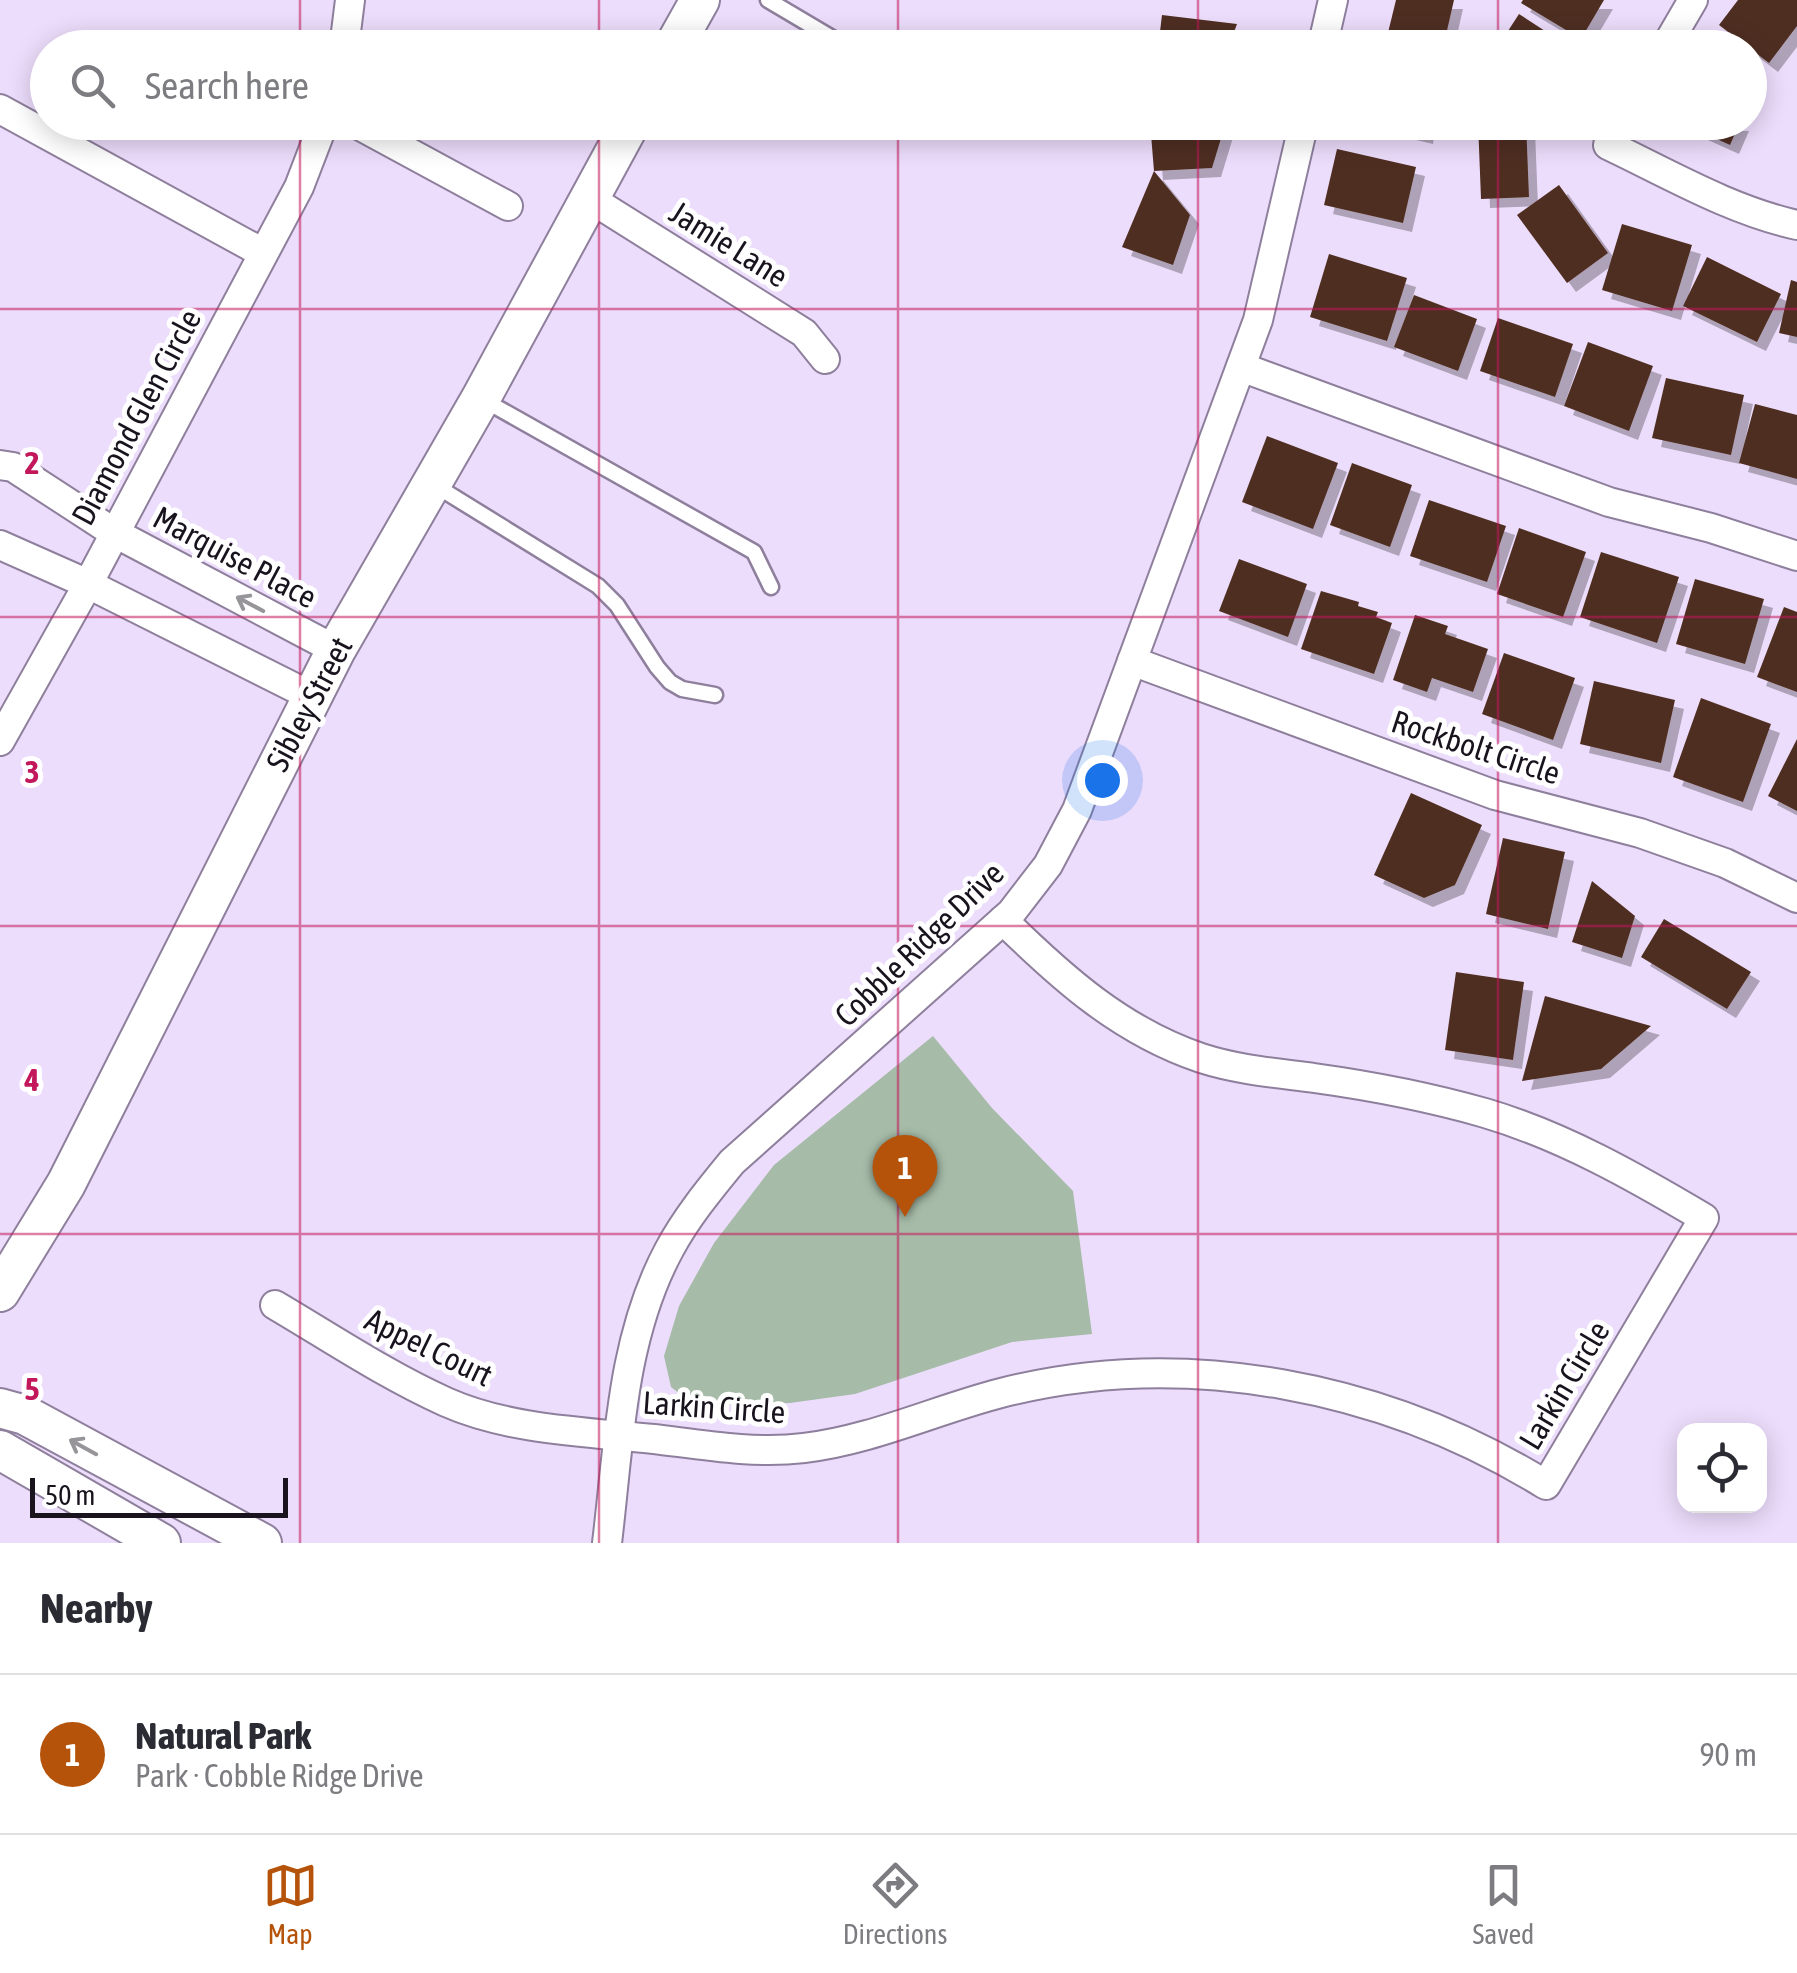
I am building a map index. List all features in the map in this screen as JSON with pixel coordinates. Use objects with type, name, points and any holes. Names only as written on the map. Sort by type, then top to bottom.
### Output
[{"type":"street","points":[[346,30],[350,0]]},
{"type":"street","points":[[683,30],[700,0]]},
{"type":"street","points":[[1326,30],[1333,0]]},
{"type":"street","points":[[1676,30],[1693,0]]},
{"type":"street","points":[[0,109],[30,125]]},
{"type":"street","points":[[57,140],[264,253]]},
{"type":"street","name":"Diamond Glen Circle","points":[[0,741],[299,187],[317,140]]},
{"type":"street","points":[[386,140],[508,206]]},
{"type":"street","name":"Sibley Street","points":[[0,1292],[66,1184],[311,696],[482,398],[621,140]]},
{"type":"street","name":"Cobble Ridge Drive","points":[[607,1543],[630,1360],[646,1300],[668,1250],[693,1210],[732,1162],[1003,920],[1048,865],[1076,810],[1258,320],[1300,140]]},
{"type":"street","points":[[1611,140],[1608,145],[1727,202],[1772,220],[1797,225]]},
{"type":"street","name":"Jamie Lane","points":[[589,198],[804,332],[825,358]]},
{"type":"street","points":[[1241,367],[1609,502],[1711,528],[1797,556]]},
{"type":"street","name":"Marquise Place","points":[[0,464],[13,466],[113,532],[336,650]]},
{"type":"street","points":[[0,545],[88,584],[311,696]]},
{"type":"street","name":"Rockbolt Circle","points":[[1132,661],[1495,795],[1657,839],[1725,863],[1797,898]]},
{"type":"street","name":"Larkin Circle","points":[[620,1436],[748,1450],[803,1448],[857,1439],[1002,1393],[1075,1380],[1173,1374],[1246,1378],[1319,1391],[1391,1410],[1460,1438],[1546,1485],[1704,1218],[1626,1172],[1545,1134],[1488,1114],[1401,1092],[1256,1071],[1202,1058],[1152,1038],[1104,1010],[1062,977],[1003,920]]},
{"type":"street","name":"Appel Court","points":[[275,1305],[448,1403],[526,1424],[620,1436]]},
{"type":"street","points":[[0,1408],[25,1415],[262,1543]]},
{"type":"street","points":[[0,1450],[161,1543]]},
{"type":"lane","points":[[768,0],[819,30]]},
{"type":"lane","points":[[482,398],[754,552],[772,587]]},
{"type":"lane","points":[[432,484],[598,586],[617,605],[670,682],[682,689],[715,695]]},
{"type":"green space","points":[[933,1036],[992,1108],[1073,1191],[1092,1334],[1012,1342],[855,1394],[790,1403],[722,1405],[688,1400],[671,1387],[664,1356],[679,1306],[714,1243],[774,1165]]},
{"type":"building","points":[[1396,0],[1454,0],[1447,30],[1389,30]]},
{"type":"building","points":[[1604,0],[1586,30],[1566,30],[1521,3]]},
{"type":"building","points":[[1738,0],[1797,0],[1797,26],[1769,63],[1767,30],[1726,30],[1719,25]]},
{"type":"building","points":[[1519,14],[1543,30],[1509,30]]},
{"type":"building","points":[[1162,15],[1237,24],[1235,30],[1160,30]]},
{"type":"building","points":[[1151,140],[1221,140],[1212,168],[1154,171]]},
{"type":"building","points":[[1479,140],[1527,140],[1529,197],[1481,199]]},
{"type":"building","points":[[1337,149],[1416,167],[1403,223],[1324,205]]},
{"type":"building","points":[[1154,171],[1190,215],[1173,265],[1122,247]]},
{"type":"building","points":[[1559,185],[1608,253],[1567,283],[1517,215]]},
{"type":"building","points":[[1622,224],[1692,245],[1672,311],[1602,290]]},
{"type":"building","points":[[1329,254],[1407,278],[1387,341],[1310,317]]},
{"type":"building","points":[[1707,257],[1781,294],[1757,342],[1683,306]]},
{"type":"building","points":[[1791,280],[1797,282],[1797,337],[1779,333]]},
{"type":"building","points":[[1414,295],[1477,319],[1458,371],[1394,347]]},
{"type":"building","points":[[1498,318],[1573,344],[1555,397],[1480,371]]},
{"type":"building","points":[[1588,342],[1653,366],[1629,431],[1564,406]]},
{"type":"building","points":[[1666,378],[1744,395],[1731,455],[1652,438]]},
{"type":"building","points":[[1755,404],[1797,415],[1797,479],[1739,463]]},
{"type":"building","points":[[1267,436],[1338,463],[1313,529],[1242,502]]},
{"type":"building","points":[[1352,463],[1412,485],[1390,547],[1330,525]]},
{"type":"building","points":[[1429,500],[1506,526],[1487,582],[1410,556]]},
{"type":"building","points":[[1519,528],[1586,552],[1563,617],[1497,594]]},
{"type":"building","points":[[1601,552],[1679,577],[1657,643],[1580,617]]},
{"type":"building","points":[[1239,559],[1307,584],[1288,637],[1219,611]]},
{"type":"building","points":[[1695,579],[1764,599],[1745,664],[1676,644]]},
{"type":"building","points":[[1321,591],[1359,602],[1358,606],[1378,612],[1376,617],[1392,623],[1374,674],[1301,649]]},
{"type":"building","points":[[1784,607],[1797,612],[1797,692],[1757,677]]},
{"type":"building","points":[[1415,615],[1448,626],[1445,634],[1488,649],[1473,692],[1432,678],[1427,692],[1393,680]]},
{"type":"building","points":[[1504,653],[1575,678],[1553,740],[1482,714]]},
{"type":"building","points":[[1594,681],[1675,700],[1661,763],[1580,744]]},
{"type":"building","points":[[1701,698],[1771,724],[1743,802],[1673,777]]},
{"type":"building","points":[[1797,739],[1797,811],[1768,796]]},
{"type":"building","points":[[1411,793],[1482,825],[1455,885],[1424,898],[1374,875]]},
{"type":"building","points":[[1503,838],[1565,852],[1548,929],[1486,914]]},
{"type":"building","points":[[1592,881],[1635,916],[1622,958],[1572,942]]},
{"type":"building","points":[[1664,919],[1751,972],[1727,1009],[1641,957]]},
{"type":"building","points":[[1456,972],[1524,982],[1513,1060],[1445,1050]]},
{"type":"building","points":[[1545,996],[1651,1026],[1601,1069],[1522,1081]]},
{"type":"place","name":"Natural Park","points":[[905,1217]]}]
